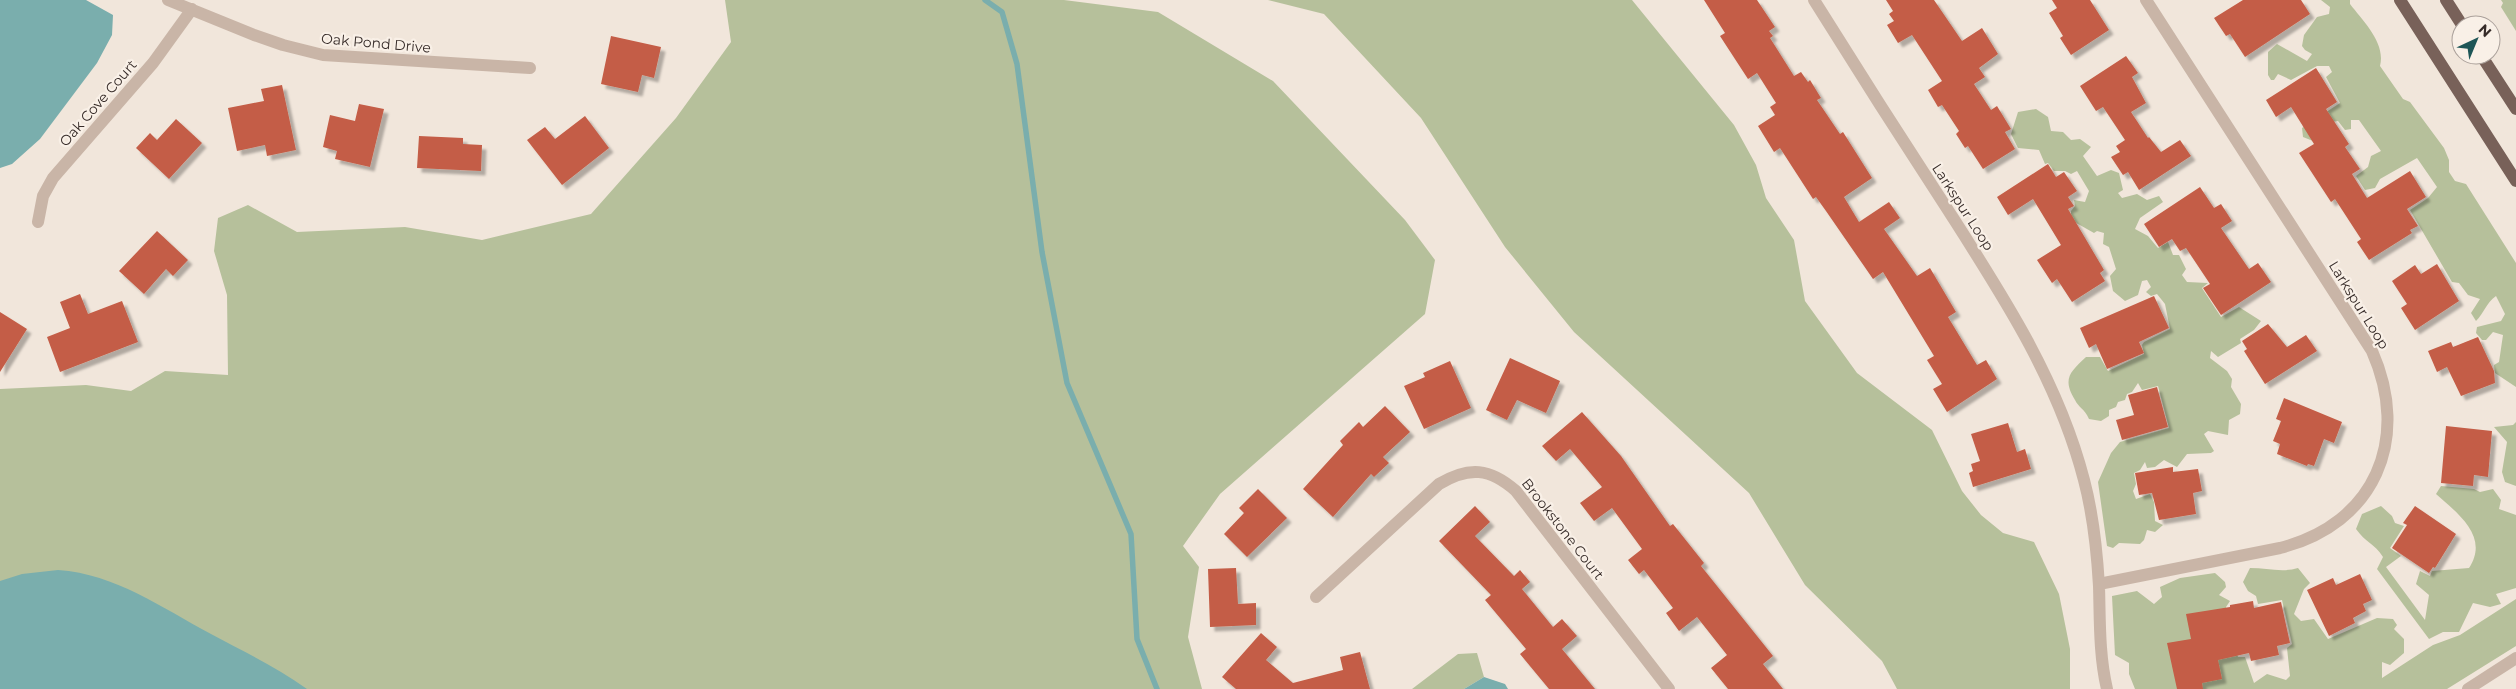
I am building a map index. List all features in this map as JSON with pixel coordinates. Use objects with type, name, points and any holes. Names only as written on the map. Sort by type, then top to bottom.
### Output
[{"type":"main road","points":[[2400,0],[2516,181]]},
{"type":"main road","points":[[2446,0],[2456,15]]},
{"type":"main road","points":[[2487,65],[2516,109]]},
{"type":"street","name":"Oak Pond Drive","points":[[168,0],[268,40],[323,55],[530,68]]},
{"type":"street","name":"Larkspur Loop","points":[[1814,0],[1989,274],[2029,342],[2053,388],[2073,440],[2092,518],[2099,584],[2100,637],[2106,689]]},
{"type":"street","name":"Larkspur Loop","points":[[2099,584],[2280,548],[2302,542],[2322,532],[2357,504],[2370,487],[2383,458],[2389,428],[2387,396],[2372,351],[2151,2]]},
{"type":"street","name":"Oak Cove Court","points":[[38,222],[43,196],[53,178],[153,63],[192,10]]},
{"type":"street","name":"Brookstone Court","points":[[1316,597],[1439,484],[1453,475],[1470,471],[1487,473],[1503,480],[1516,491],[1669,689]]},
{"type":"street","points":[[2468,689],[2516,658]]},
{"type":"green space","points":[[725,0],[1064,0],[1158,12],[1273,81],[1405,220],[1435,260],[1425,314],[1220,494],[1183,546],[1199,567],[1188,637],[1202,689],[0,689],[0,389],[86,385],[131,391],[165,371],[228,375],[227,295],[214,251],[218,218],[248,205],[297,232],[405,227],[482,240],[591,214],[676,118],[731,42]]},
{"type":"green space","points":[[1268,0],[1632,0],[1734,125],[1756,165],[1766,198],[1794,240],[1805,301],[1857,373],[1932,430],[1962,491],[1981,515],[2003,533],[2034,542],[2059,594],[2070,649],[2070,689],[1897,689],[1882,661],[1805,585],[1749,493],[1574,332],[1505,247],[1421,118],[1324,14]]},
{"type":"green space","points":[[2321,0],[2350,0],[2350,4],[2377,41],[2381,57],[2380,66],[2403,99],[2410,102],[2444,148],[2449,160],[2449,172],[2455,181],[2466,184],[2516,263],[2516,387],[2495,373],[2494,365],[2499,362],[2503,335],[2493,332],[2486,340],[2482,340],[2476,333],[2477,327],[2501,321],[2505,314],[2496,296],[2476,321],[2471,313],[2480,299],[2468,295],[2459,283],[2452,282],[2410,210],[2428,198],[2437,187],[2417,158],[2380,179],[2375,188],[2365,190],[2356,176],[2368,167],[2371,156],[2381,151],[2359,120],[2351,120],[2351,129],[2345,130],[2338,121],[2320,124],[2313,141],[2303,137],[2302,128],[2340,103],[2326,77],[2332,72],[2329,66],[2317,66],[2291,80],[2278,74],[2274,80],[2271,80],[2268,75],[2268,52],[2277,44],[2307,61],[2312,54],[2302,46],[2304,35],[2317,17],[2329,14],[2330,7]]},
{"type":"green space","points":[[2501,0],[2516,0],[2516,31],[2501,7],[2503,3]]},
{"type":"green space","points":[[2036,109],[2048,117],[2051,131],[2063,132],[2071,140],[2080,139],[2091,147],[2083,156],[2097,176],[2111,170],[2119,173],[2123,190],[2118,193],[2122,198],[2137,194],[2147,200],[2159,196],[2163,202],[2140,218],[2135,229],[2148,236],[2158,248],[2168,242],[2173,255],[2179,255],[2186,269],[2182,275],[2187,282],[2208,283],[2202,288],[2221,317],[2239,307],[2261,321],[2254,330],[2240,339],[2241,343],[2218,357],[2211,351],[2210,358],[2227,371],[2232,379],[2231,387],[2241,404],[2240,414],[2229,420],[2228,435],[2208,431],[2204,434],[2214,451],[2211,453],[2187,454],[2177,467],[2164,460],[2155,467],[2147,468],[2145,462],[2140,470],[2134,473],[2136,484],[2133,491],[2136,499],[2150,494],[2154,502],[2155,521],[2163,525],[2155,532],[2147,530],[2144,540],[2140,544],[2119,543],[2113,548],[2107,546],[2098,482],[2111,453],[2120,442],[2169,428],[2158,386],[2142,390],[2138,383],[2132,392],[2127,394],[2125,400],[2118,402],[2116,407],[2109,410],[2109,416],[2101,421],[2089,419],[2071,393],[2069,381],[2072,372],[2086,357],[2100,357],[2108,371],[2144,354],[2142,345],[2144,342],[2170,329],[2165,304],[2157,294],[2151,296],[2146,292],[2151,287],[2147,280],[2142,281],[2138,295],[2125,301],[2113,291],[2110,276],[2116,269],[2109,247],[2103,244],[2104,233],[2097,231],[2094,233],[2071,220],[2071,211],[2075,206],[2074,200],[2085,202],[2089,191],[2077,171],[2071,174],[2065,171],[2054,171],[2048,163],[2045,164],[2039,150],[2018,148],[2011,134],[2018,112]]},
{"type":"green space","points":[[2516,422],[2516,486],[2505,482],[2502,472],[2507,442],[2494,427],[2513,425]]},
{"type":"green space","points":[[2441,486],[2474,489],[2480,492],[2493,489],[2501,500],[2499,509],[2516,515],[2516,588],[2496,594],[2501,604],[2490,607],[2473,603],[2459,632],[2443,632],[2429,639],[2377,569],[2383,557],[2356,529],[2362,514],[2381,506],[2392,516],[2395,523],[2404,526],[2390,548],[2401,556],[2386,567],[2425,620],[2429,595],[2416,584],[2420,571],[2430,576],[2432,571],[2469,568],[2476,546],[2468,526],[2436,494]]},
{"type":"green space","points":[[2250,568],[2280,570],[2298,568],[2310,583],[2304,589],[2294,614],[2301,621],[2314,619],[2328,639],[2377,618],[2393,619],[2397,625],[2394,629],[2404,639],[2404,653],[2390,665],[2382,662],[2382,678],[2433,645],[2460,635],[2516,599],[2516,646],[2447,689],[2135,689],[2129,674],[2129,663],[2115,655],[2112,596],[2137,591],[2154,604],[2162,597],[2160,587],[2180,578],[2215,573],[2225,582],[2226,587],[2219,595],[2230,601],[2226,607],[2238,657],[2245,657],[2254,683],[2267,674],[2286,680],[2290,676],[2287,648],[2292,644],[2282,600],[2258,604],[2256,596],[2248,591],[2243,582]]},
{"type":"green space","points":[[1477,653],[1484,677],[1464,689],[1412,689],[1458,654]]},
{"type":"water","points":[[0,0],[86,0],[113,15],[112,35],[97,63],[40,139],[12,164],[0,168]]},
{"type":"water","points":[[58,570],[99,578],[138,594],[272,667],[307,689],[0,689],[0,581],[22,574]]},
{"type":"water","points":[[1484,677],[1505,684],[1508,689],[1464,689]]},
{"type":"building","points":[[1704,0],[1757,0],[1775,27],[1769,31],[1773,36],[1770,38],[1794,76],[1801,72],[1808,82],[1810,80],[1821,98],[1817,100],[1840,134],[1843,132],[1872,178],[1844,197],[1859,222],[1889,202],[1900,218],[1884,229],[1917,276],[1930,268],[1956,312],[1948,317],[1977,365],[1986,360],[1997,379],[1947,412],[1933,389],[1942,384],[1927,360],[1934,356],[1883,272],[1873,279],[1816,197],[1813,199],[1780,148],[1774,152],[1758,126],[1775,115],[1770,107],[1776,103],[1757,73],[1748,79],[1720,36],[1725,33]]},
{"type":"building","points":[[1886,0],[1934,0],[1962,41],[1982,28],[1998,54],[1979,68],[1985,77],[1974,84],[1991,110],[1997,106],[2011,129],[2005,132],[2015,149],[1983,169],[1968,146],[1965,148],[1956,134],[1959,131],[1942,105],[1938,107],[1928,90],[1942,81],[1912,35],[1898,43],[1887,25],[1894,21],[1889,14],[1893,11]]},
{"type":"building","points":[[2052,0],[2090,0],[2109,30],[2071,55],[2060,38],[2063,36],[2049,13],[2057,8]]},
{"type":"building","points":[[2243,0],[2301,0],[2310,14],[2245,57],[2230,34],[2226,36],[2214,18]]},
{"type":"building","points":[[611,36],[661,47],[654,78],[642,75],[638,92],[601,84]]},
{"type":"building","points":[[2126,56],[2138,73],[2132,77],[2146,103],[2131,112],[2148,138],[2161,152],[2180,140],[2191,156],[2139,190],[2128,172],[2123,175],[2111,157],[2120,152],[2116,146],[2125,140],[2103,107],[2096,111],[2080,86]]},
{"type":"building","points":[[2316,68],[2337,102],[2326,109],[2349,144],[2345,147],[2360,169],[2352,174],[2367,198],[2410,171],[2426,197],[2407,209],[2418,226],[2410,230],[2412,233],[2369,260],[2357,242],[2361,239],[2335,199],[2331,202],[2299,153],[2314,144],[2291,107],[2276,117],[2266,100]]},
{"type":"building","points":[[282,85],[296,150],[267,156],[265,145],[237,151],[228,108],[264,101],[261,89]]},
{"type":"building","points":[[359,104],[384,109],[370,167],[335,159],[337,151],[323,147],[330,115],[355,121]]},
{"type":"building","points":[[585,116],[609,148],[562,185],[527,140],[545,127],[555,139]]},
{"type":"building","points":[[176,119],[202,143],[169,179],[136,148],[150,133],[157,140]]},
{"type":"building","points":[[419,136],[463,138],[463,144],[482,145],[481,171],[417,168]]},
{"type":"building","points":[[2048,164],[2056,177],[2064,172],[2077,191],[2068,197],[2074,206],[2068,209],[2104,270],[2100,273],[2105,281],[2072,302],[2057,279],[2052,283],[2037,260],[2061,245],[2033,199],[2008,215],[1997,197]]},
{"type":"building","points":[[2200,187],[2214,208],[2221,204],[2232,221],[2221,228],[2249,269],[2258,263],[2271,282],[2221,315],[2203,288],[2210,284],[2186,248],[2180,251],[2172,239],[2159,247],[2144,224]]},
{"type":"building","points":[[157,231],[188,260],[173,276],[166,269],[144,294],[119,271]]},
{"type":"building","points":[[2437,264],[2459,301],[2415,330],[2401,308],[2407,304],[2392,281],[2415,265],[2421,274]]},
{"type":"building","points":[[80,294],[88,314],[122,301],[138,342],[60,372],[47,337],[70,328],[60,302]]},
{"type":"building","points":[[2154,296],[2169,328],[2139,342],[2144,353],[2107,369],[2096,344],[2089,348],[2080,328]]},
{"type":"building","points":[[0,312],[27,329],[0,372]]},
{"type":"building","points":[[2268,324],[2287,347],[2306,335],[2317,351],[2265,384],[2244,351],[2247,349],[2242,341]]},
{"type":"building","points":[[2478,337],[2494,371],[2495,383],[2461,396],[2447,367],[2437,372],[2428,351],[2451,342],[2453,347]]},
{"type":"building","points":[[1510,358],[1560,381],[1546,413],[1517,400],[1507,420],[1486,410]]},
{"type":"building","points":[[1450,361],[1471,408],[1424,429],[1404,386],[1425,377],[1423,373]]},
{"type":"building","points":[[2157,387],[2168,427],[2122,440],[2116,420],[2134,415],[2128,395]]},
{"type":"building","points":[[2284,398],[2342,422],[2334,443],[2324,439],[2314,466],[2308,464],[2307,466],[2277,454],[2280,444],[2273,441],[2281,421],[2276,419]]},
{"type":"building","points":[[1385,406],[1410,432],[1383,457],[1389,463],[1374,477],[1371,474],[1333,517],[1303,489],[1343,445],[1340,441],[1359,422],[1363,427]]},
{"type":"building","points":[[1582,412],[1621,456],[1670,526],[1673,524],[1704,563],[1701,566],[1773,656],[1763,664],[1783,689],[1728,689],[1711,668],[1727,655],[1697,617],[1679,631],[1666,613],[1673,608],[1644,570],[1639,574],[1628,560],[1642,549],[1612,508],[1594,521],[1580,503],[1602,487],[1570,449],[1556,461],[1542,446]]},
{"type":"building","points":[[2008,423],[2017,452],[2025,449],[2031,469],[1973,487],[1969,473],[1973,471],[1971,464],[1980,461],[1971,434]]},
{"type":"building","points":[[2446,426],[2492,431],[2488,477],[2474,475],[2473,486],[2441,483]]},
{"type":"building","points":[[2173,467],[2173,472],[2198,469],[2202,491],[2193,493],[2196,514],[2159,520],[2152,493],[2139,495],[2135,473]]},
{"type":"building","points":[[1258,489],[1287,518],[1247,557],[1224,534],[1244,513],[1239,508]]},
{"type":"building","points":[[1475,506],[1490,522],[1475,536],[1514,576],[1520,570],[1530,582],[1522,589],[1553,627],[1562,619],[1577,636],[1562,649],[1595,689],[1549,689],[1520,654],[1526,649],[1485,600],[1491,595],[1439,541]]},
{"type":"building","points":[[2415,506],[2456,534],[2435,568],[2433,567],[2429,573],[2392,548],[2407,525],[2403,523]]},
{"type":"building","points":[[1236,568],[1238,604],[1256,603],[1256,625],[1210,627],[1208,569]]},
{"type":"building","points":[[2360,574],[2372,600],[2363,604],[2366,611],[2353,618],[2355,623],[2329,636],[2307,590],[2333,578],[2336,585]]},
{"type":"building","points":[[2253,601],[2254,608],[2281,602],[2290,643],[2277,646],[2279,655],[2251,661],[2249,653],[2218,660],[2222,679],[2202,683],[2203,689],[2177,689],[2167,643],[2191,639],[2186,614],[2230,607],[2230,605]]},
{"type":"building","points":[[1261,633],[1277,647],[1266,660],[1293,683],[1343,670],[1340,657],[1360,652],[1370,689],[1236,689],[1222,677]]},
{"type":"waterway","points":[[985,0],[1002,12],[1017,64],[1042,252],[1067,383],[1131,534],[1137,639],[1157,689]]}]
